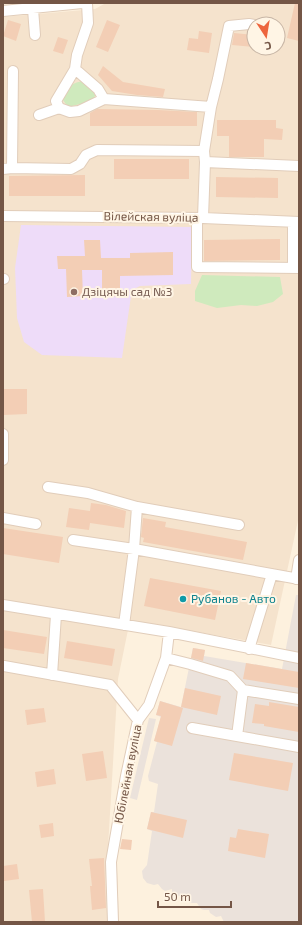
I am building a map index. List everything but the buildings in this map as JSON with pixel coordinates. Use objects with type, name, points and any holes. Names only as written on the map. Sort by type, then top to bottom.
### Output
[{"type":"street","points":[[3,11],[82,3]]},
{"type":"street","points":[[59,108],[56,101],[75,69],[77,54],[88,23],[87,3]]},
{"type":"street","points":[[33,9],[35,35]]},
{"type":"street","points":[[246,24],[229,26],[211,107],[204,150],[205,162],[197,267],[296,268],[296,222]]},
{"type":"street","points":[[75,69],[98,89],[104,99]]},
{"type":"street","points":[[13,72],[8,169],[71,169],[80,164],[86,155],[97,150],[204,150]]},
{"type":"street","points":[[39,114],[59,108],[70,112],[79,111],[104,99],[211,107]]},
{"type":"street","points":[[205,162],[299,166]]},
{"type":"street","name":"Вілейская вуліца","points":[[3,216],[200,218],[296,222]]},
{"type":"street","points":[[3,434],[3,460]]},
{"type":"street","points":[[48,487],[88,493],[137,507],[239,525]]},
{"type":"street","points":[[124,625],[134,549],[137,507]]},
{"type":"street","points":[[3,518],[36,524]]},
{"type":"street","points":[[73,540],[134,549],[298,579],[299,560]]},
{"type":"street","points":[[249,649],[272,574]]},
{"type":"street","points":[[3,605],[56,615],[169,632],[299,658]]},
{"type":"street","points":[[52,675],[56,615]]},
{"type":"street","name":"Юбілейная вуліца","points":[[113,922],[111,875],[113,851],[126,776],[138,720],[149,705],[166,658],[169,632]]},
{"type":"street","points":[[166,658],[230,676],[243,690],[299,700]]},
{"type":"street","points":[[4,666],[110,685],[138,720]]},
{"type":"street","points":[[237,736],[243,690]]},
{"type":"street","points":[[192,728],[299,747]]},
{"type":"shaded area","points":[[106,3],[299,3],[299,516],[271,645],[130,620],[118,679],[108,847],[117,870],[119,922],[3,922],[3,17],[95,9]]},
{"type":"shaded area","name":"Дзіцячы сад №3","points":[[21,225],[192,227],[191,284],[140,286],[134,289],[131,296],[122,358],[42,355],[24,342],[17,318],[15,268]]},
{"type":"shaded area","points":[[296,595],[299,595],[299,922],[224,922],[221,916],[216,917],[210,913],[209,910],[201,909],[197,903],[188,902],[184,896],[177,896],[172,892],[172,889],[165,891],[158,884],[154,885],[147,883],[143,878],[142,871],[147,865],[152,831],[147,829],[151,812],[154,812],[158,784],[149,781],[148,776],[157,742],[154,741],[161,717],[156,715],[160,701],[181,707],[193,648],[205,650],[204,656],[282,669]]},
{"type":"shaded area","points":[[149,718],[156,719],[137,800],[130,798]]},
{"type":"green space","points":[[83,81],[94,90],[95,96],[92,101],[68,107],[63,100],[66,92],[75,83]]},
{"type":"green space","points":[[202,275],[280,277],[283,294],[273,302],[257,306],[241,305],[217,308],[195,301],[195,291]]},
{"type":"place","name":"Дзіцячы сад №3","points":[[74,292]]},
{"type":"place","name":"Рубанов - Авто","points":[[183,599]]}]
